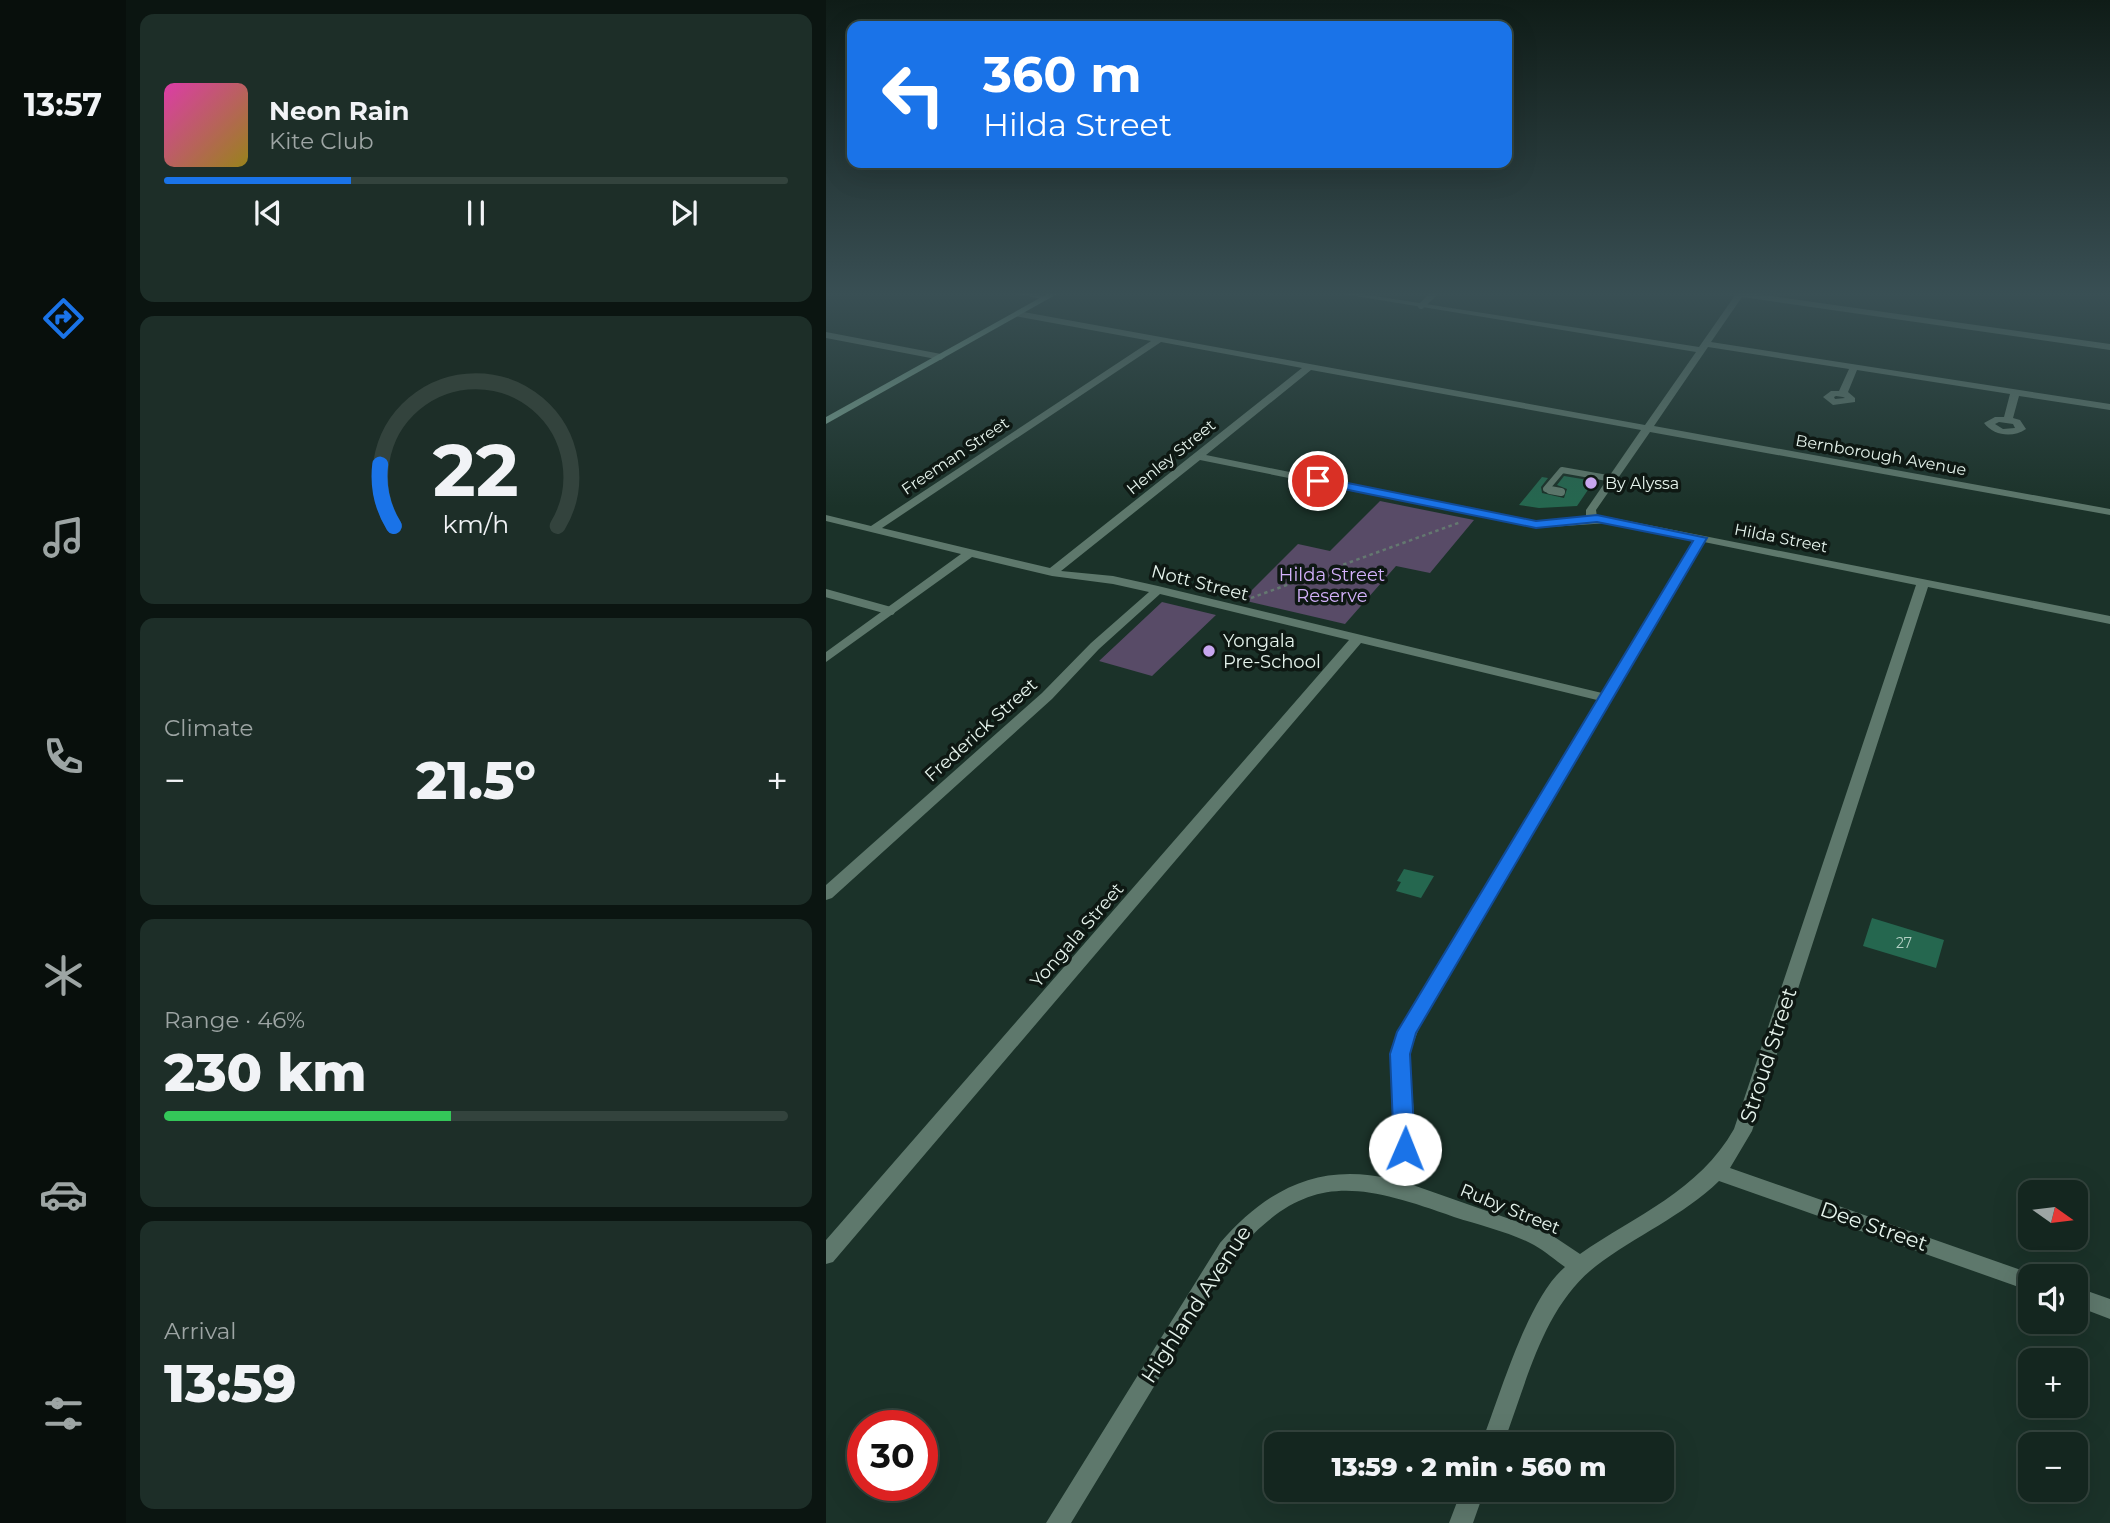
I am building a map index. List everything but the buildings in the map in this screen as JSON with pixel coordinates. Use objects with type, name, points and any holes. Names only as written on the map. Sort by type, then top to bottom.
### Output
[{"type":"street","points":[[826,421],[927,365]]},
{"type":"street","name":"Freeman Street","points":[[872,530],[1121,365]]},
{"type":"street","name":"Bernborough Avenue","points":[[1305,365],[1353,377],[2110,512]]},
{"type":"street","points":[[1592,519],[1591,510],[1691,365]]},
{"type":"street","points":[[1839,365],[2110,407]]},
{"type":"street","name":"Henley Street","points":[[1052,573],[1310,366]]},
{"type":"street","points":[[1842,394],[1854,367]]},
{"type":"street","points":[[2008,419],[2015,392]]},
{"type":"street","name":"Hilda Street","points":[[1197,456],[1536,525],[1592,519],[1701,538],[2110,620]]},
{"type":"street","name":"Nott Street","points":[[826,518],[1052,573],[1113,580],[1158,590],[1605,698]]},
{"type":"street","points":[[1400,1189],[1405,1114],[1400,1054],[1407,1032],[1701,538]]},
{"type":"street","points":[[826,658],[970,553]]},
{"type":"street","name":"Stroud Street","points":[[1497,1432],[1550,1300],[1581,1266],[1717,1172],[1733,1155],[1744,1131],[1923,583]]},
{"type":"street","name":"Frederick Street","points":[[826,894],[1053,691],[1087,654],[1158,590]]},
{"type":"street","name":"Yongala Street","points":[[826,1255],[1357,639]]},
{"type":"street","name":"Dee Street","points":[[1717,1172],[2018,1277]]},
{"type":"street","name":"Highland Avenue","points":[[1058,1523],[1227,1249],[1251,1219],[1284,1198],[1329,1183],[1371,1181],[1400,1189]]},
{"type":"street","name":"Ruby Street","points":[[1400,1189],[1540,1238],[1581,1266]]},
{"type":"street","points":[[2088,1301],[2110,1309]]},
{"type":"street","points":[[1461,1523],[1469,1502]]},
{"type":"lane","points":[[1561,492],[1546,489],[1562,470],[1613,479]]},
{"type":"lane","points":[[826,593],[891,611]]},
{"type":"path","points":[[1243,601],[1471,519]]},
{"type":"green space","name":"Hilda Street Reserve","points":[[1380,501],[1474,520],[1430,573],[1396,566],[1345,624],[1242,600],[1298,544],[1330,551]]},
{"type":"green space","points":[[1162,602],[1216,615],[1152,676],[1099,661]]},
{"type":"place","name":"By Alyssa","points":[[1591,483]]},
{"type":"place","name":"Yongala Pre-School","points":[[1209,651]]},
{"type":"route","points":[[1318,481],[1536,525],[1597,519],[1701,538],[1402,1042],[1400,1068],[1405,1114],[1405,1149]]}]
